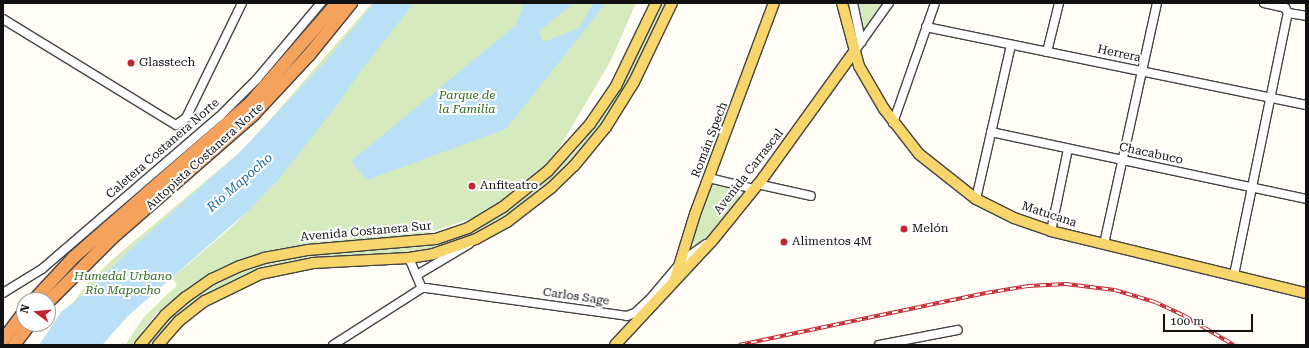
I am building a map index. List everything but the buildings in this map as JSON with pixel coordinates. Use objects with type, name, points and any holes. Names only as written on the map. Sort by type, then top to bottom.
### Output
[{"type":"highway","name":"Autopista Costanera Norte","points":[[42,292],[74,258],[252,101],[337,3]]},
{"type":"highway","name":"Autopista Costanera Norte","points":[[56,294],[102,247],[253,115],[309,55],[351,3]]},
{"type":"highway","points":[[3,340],[16,326]]},
{"type":"highway","points":[[14,345],[19,332]]},
{"type":"main road","name":"Avenida Costanera Sur","points":[[140,345],[166,315],[186,297],[212,279],[240,266],[264,258],[302,250],[436,239],[468,228],[503,207],[548,171],[590,124],[619,80],[656,3]]},
{"type":"main road","points":[[158,345],[179,321],[205,300],[260,274],[313,263],[409,258],[445,251],[476,240],[507,222],[540,198],[586,152],[626,97],[672,3]]},
{"type":"main road","name":"Román Spech","points":[[689,259],[687,244],[709,178],[774,3]]},
{"type":"main road","name":"Matucana","points":[[842,3],[854,52],[864,76],[893,123],[920,154],[976,199],[1014,218],[1051,231],[1306,293]]},
{"type":"main road","name":"Avenida Carrascal","points":[[614,345],[671,286],[689,259],[712,241],[756,187],[854,52]]},
{"type":"main road","points":[[1291,289],[1306,289]]},
{"type":"street","points":[[3,19],[172,123],[181,124],[242,3]]},
{"type":"street","name":"Caletera Costanera Norte","points":[[3,293],[42,269],[219,117],[257,79],[321,3]]},
{"type":"street","points":[[853,3],[861,42]]},
{"type":"street","name":"Avenida Carrascal","points":[[854,52],[889,3]]},
{"type":"street","points":[[893,123],[935,3]]},
{"type":"street","points":[[1047,52],[1059,3]]},
{"type":"street","points":[[1104,244],[1158,3]]},
{"type":"street","points":[[1234,275],[1288,13],[1285,8],[1264,3]]},
{"type":"street","points":[[1288,13],[1306,16]]},
{"type":"street","name":"Herrera","points":[[926,27],[1306,106]]},
{"type":"street","points":[[976,199],[1011,45]]},
{"type":"street","name":"Chacabuco","points":[[991,132],[1306,199]]},
{"type":"street","points":[[1051,231],[1068,149]]},
{"type":"street","points":[[709,178],[811,196]]},
{"type":"street","points":[[417,275],[476,240]]},
{"type":"street","points":[[333,345],[422,288],[409,258]]},
{"type":"street","name":"Carlos Sage","points":[[422,288],[627,316],[635,313],[689,259]]},
{"type":"street","points":[[879,345],[906,343],[958,330]]},
{"type":"green space","name":"Parque de la Familia","points":[[372,3],[636,3],[610,62],[557,152],[533,179],[482,215],[403,241],[325,243],[278,249],[240,262],[184,295],[182,293],[157,313],[132,345],[125,345],[144,317],[177,285],[172,278],[234,225],[285,171],[41,345],[51,332],[56,332],[56,325],[88,283],[113,259],[247,146]]},
{"type":"green space","points":[[661,3],[670,3],[637,73],[591,144],[526,206],[451,249],[252,273],[210,293],[194,304],[154,345],[143,345],[169,315],[221,278],[240,270],[286,257],[437,244],[483,226],[515,205],[549,177],[577,149],[603,115],[621,84]]},
{"type":"green space","points":[[858,3],[885,3],[865,31],[864,31]]},
{"type":"green space","points":[[714,185],[737,190],[740,200],[733,210],[728,211],[715,227],[716,231],[696,248],[692,238],[709,187]]},
{"type":"water","name":"Humedal Urbano Río Mapocho","points":[[374,3],[414,3],[363,68],[335,108],[278,180],[248,211],[129,315],[102,345],[39,345],[48,332],[56,332],[56,320],[61,312],[82,296],[131,249],[237,155],[327,60]]},
{"type":"water","points":[[524,3],[574,3],[539,31],[543,42],[579,28],[593,3],[606,3],[506,129],[367,180],[351,161],[516,25]]},
{"type":"railway","points":[[739,345],[986,293],[1028,286],[1066,284],[1115,290],[1155,302],[1183,315],[1234,345]]},
{"type":"place","name":"Glasstech","points":[[131,63]]},
{"type":"place","name":"Anfiteatro","points":[[472,186]]},
{"type":"place","name":"Melón","points":[[904,229]]},
{"type":"place","name":"Alimentos 4M","points":[[784,242]]},
{"type":"water label","name":"Río Mapocho","points":[[240,183]]}]
